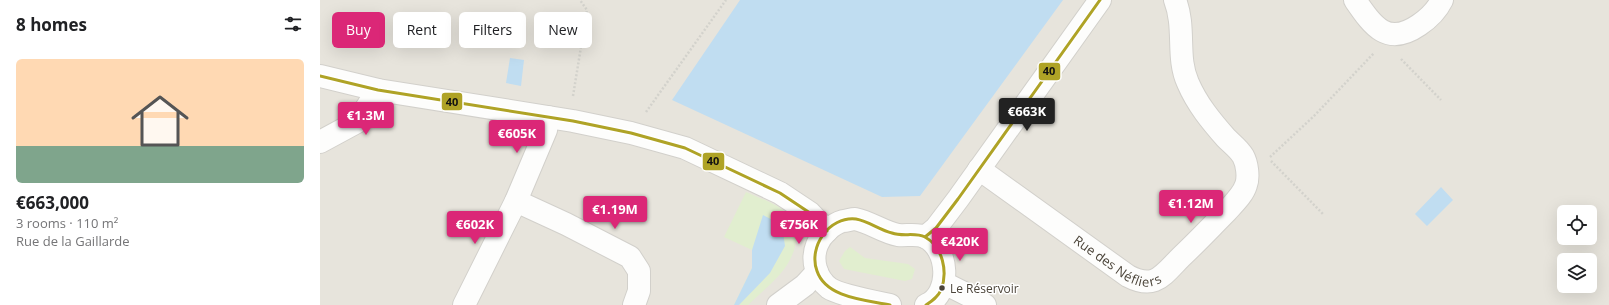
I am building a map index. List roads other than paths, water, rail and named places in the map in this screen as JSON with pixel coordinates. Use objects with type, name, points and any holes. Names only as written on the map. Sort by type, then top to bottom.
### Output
[{"type":"street","points":[[925,237],[936,228],[1100,0]]},
{"type":"street","name":"Rue des Néfliers","points":[[979,169],[1128,276],[1139,282],[1152,282],[1162,276],[1238,199],[1247,185],[1248,169],[1243,156],[1210,119],[1195,98],[1187,81],[1182,63],[1181,23],[1179,10],[1175,0]]},
{"type":"street","points":[[1355,0],[1374,25],[1390,35],[1408,33],[1425,21],[1442,0]]},
{"type":"street","points":[[320,76],[378,90],[573,121],[631,133],[685,148],[780,193],[810,213],[827,231]]},
{"type":"street","points":[[320,142],[357,122],[378,90]]},
{"type":"street","points":[[464,305],[516,201],[546,130],[548,117]]},
{"type":"street","points":[[516,201],[566,224],[630,257],[640,271],[639,292],[634,305]]},
{"type":"street","points":[[890,305],[838,292],[829,288],[822,281],[814,262],[814,252],[818,242],[827,231],[839,222],[854,219],[889,233],[925,237],[936,247],[945,270],[944,282],[937,295],[926,305]]},
{"type":"street","points":[[778,305],[805,285],[817,272]]},
{"type":"street","points":[[944,282],[985,305]]},
{"type":"water","points":[[740,0],[1063,0],[920,196],[882,197],[672,100]]},
{"type":"water","points":[[510,58],[524,60],[521,86],[506,83]]},
{"type":"water","points":[[1441,187],[1453,200],[1427,226],[1415,214]]},
{"type":"water","points":[[763,215],[782,225],[785,246],[770,273],[739,305],[734,305],[752,268],[752,250]]},
{"type":"place","name":"Le Réservoir","points":[[942,288]]}]
